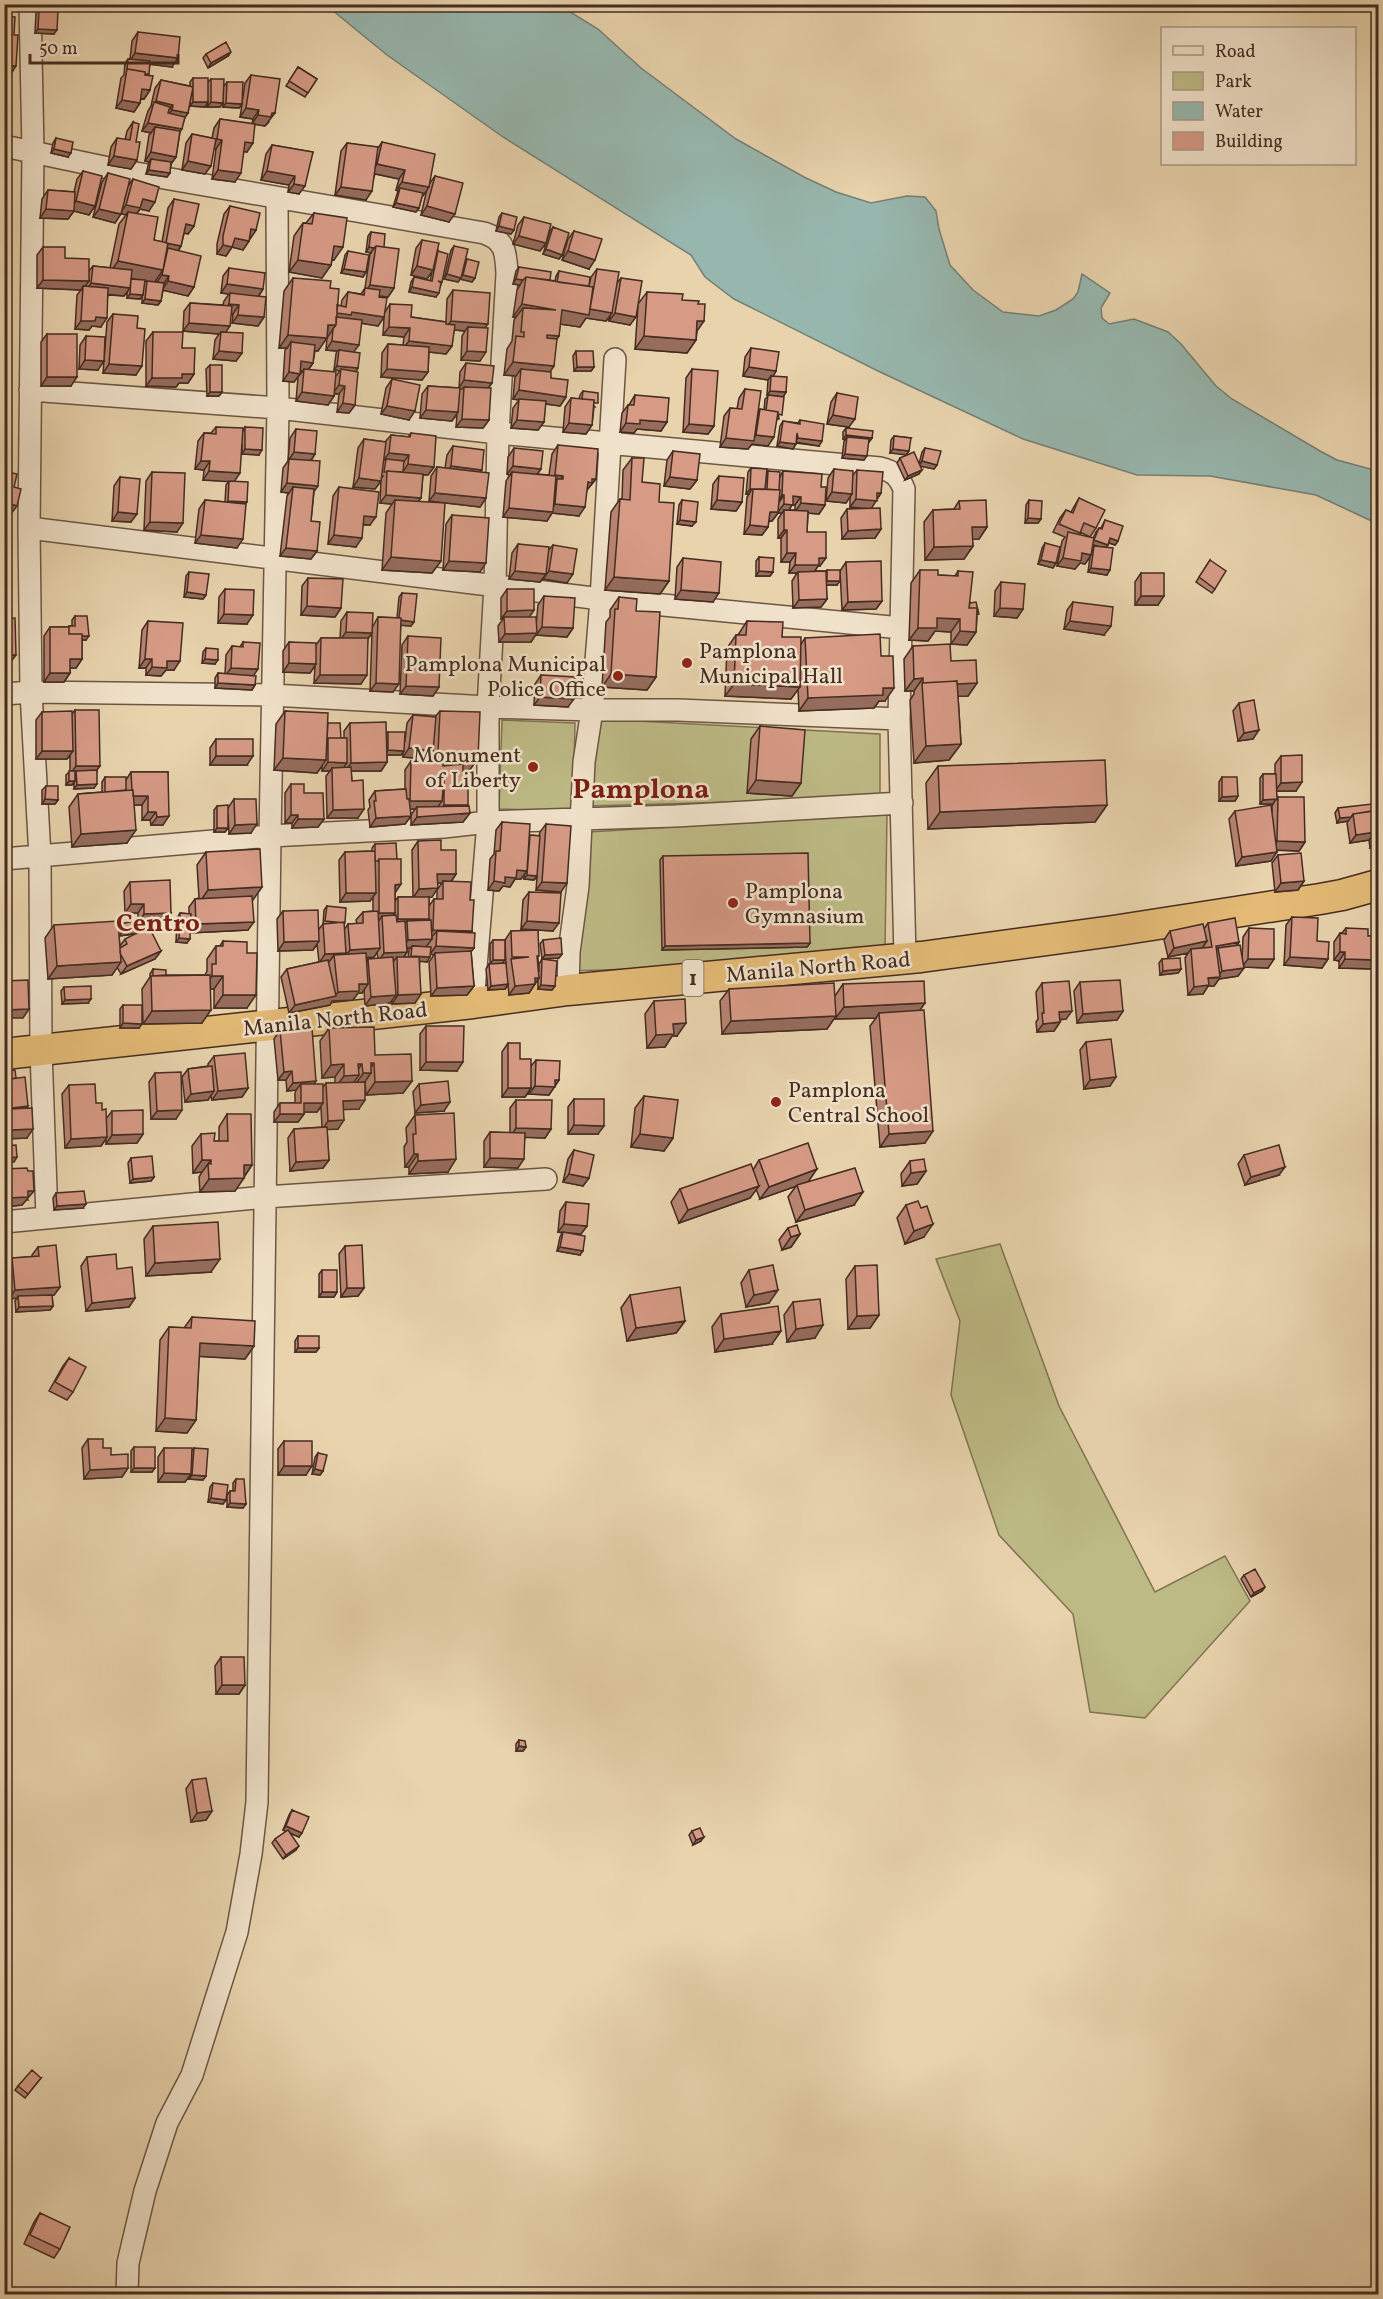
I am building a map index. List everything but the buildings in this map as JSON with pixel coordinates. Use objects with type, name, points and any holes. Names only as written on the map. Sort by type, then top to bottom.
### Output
[{"type":"highway","name":"Manila North Road","points":[[4,1054],[472,1003],[567,990],[921,957],[1113,931],[1372,891]]},
{"type":"street","points":[[30,4],[33,151],[29,528],[31,692],[40,857],[41,1051],[47,1218]]},
{"type":"street","points":[[4,146],[118,170],[484,233],[499,241],[506,250],[507,274],[498,433],[495,585],[488,707],[488,822],[472,1003]]},
{"type":"street","points":[[127,2295],[128,2263],[145,2191],[167,2123],[196,2064],[237,1932],[251,1854],[257,1802],[278,408],[276,198]]},
{"type":"street","points":[[567,990],[583,818],[584,762],[592,710],[601,599],[615,359]]},
{"type":"street","points":[[30,390],[278,408],[498,433],[880,468],[893,472],[900,479],[904,489],[899,719],[905,957]]},
{"type":"street","points":[[29,528],[601,599],[901,628]]},
{"type":"street","points":[[4,694],[31,692],[272,695],[488,707],[678,710],[899,719]]},
{"type":"street","points":[[4,859],[488,822],[675,816],[902,803]]},
{"type":"street","points":[[4,1222],[265,1197],[546,1179]]},
{"type":"green space","points":[[599,719],[880,734],[880,798],[587,806]]},
{"type":"green space","points":[[502,720],[575,723],[573,811],[499,809]]},
{"type":"green space","points":[[887,814],[885,949],[787,964],[569,971],[589,832]]},
{"type":"green space","points":[[1000,1244],[1059,1406],[1155,1592],[1225,1556],[1250,1601],[1145,1718],[1090,1712],[1073,1614],[999,1535],[951,1395],[960,1321],[936,1259]]},
{"type":"water","points":[[326,5],[559,5],[598,29],[641,68],[736,139],[804,177],[836,192],[871,203],[907,196],[925,197],[936,211],[950,265],[973,290],[1003,312],[1039,316],[1056,310],[1073,299],[1078,292],[1082,274],[1110,293],[1101,308],[1102,318],[1109,324],[1134,319],[1168,332],[1216,386],[1232,399],[1337,460],[1378,471],[1378,524],[1316,495],[1210,476],[1137,475],[1023,439],[878,371],[734,299],[705,277],[691,255],[503,137],[387,55]]},
{"type":"place","name":"Pamplona Municipal Hall","points":[[687,663]]},
{"type":"place","name":"Pamplona Municipal Police Office","points":[[618,676]]},
{"type":"place","name":"Monument of Liberty","points":[[533,767]]},
{"type":"place","name":"Pamplona Gymnasium","points":[[733,903]]},
{"type":"place","name":"Pamplona Central School","points":[[776,1102]]},
{"type":"district","name":"Pamplona","points":[[641,788]]},
{"type":"district","name":"Centro","points":[[158,922]]}]
